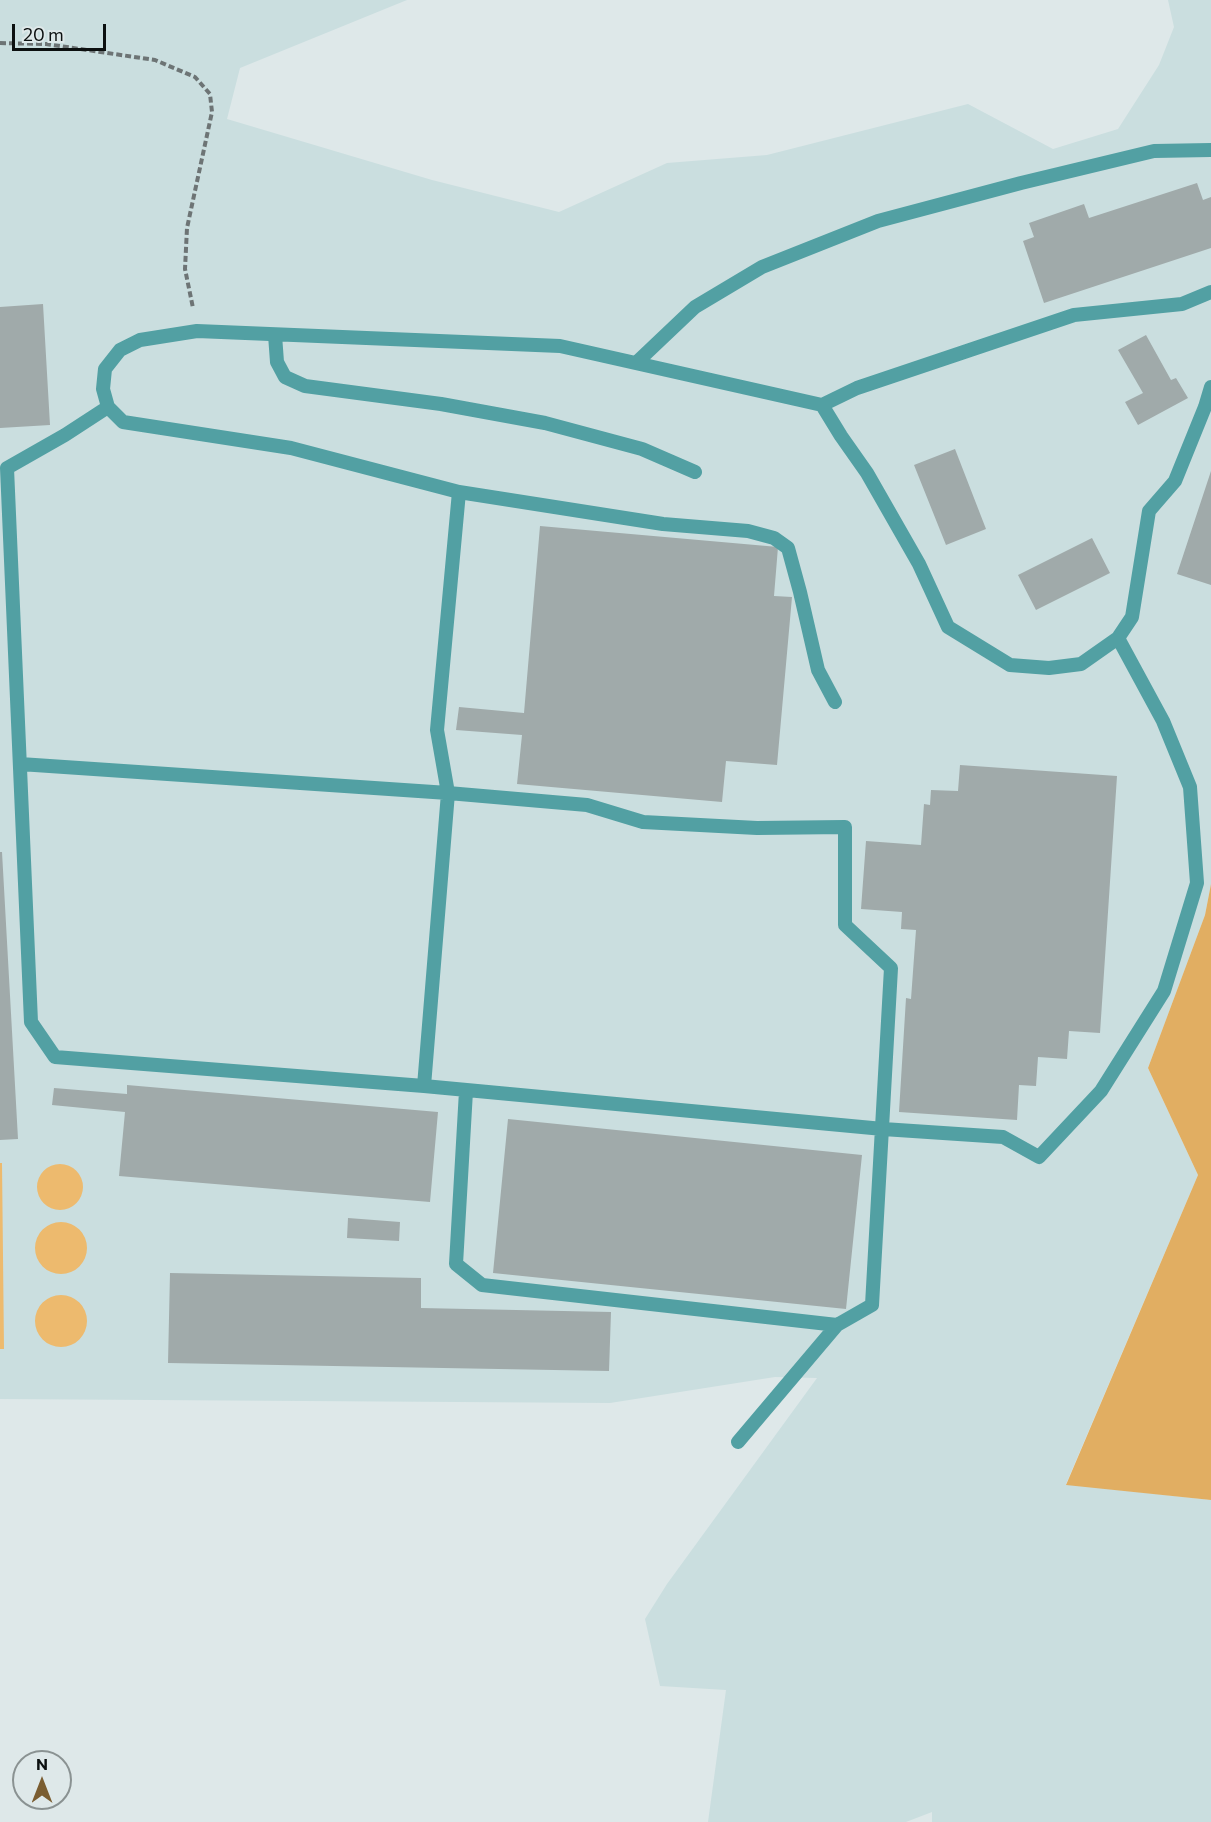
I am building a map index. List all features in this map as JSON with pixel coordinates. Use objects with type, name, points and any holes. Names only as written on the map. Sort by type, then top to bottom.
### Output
[{"type":"lane","points":[[636,363],[704,301],[762,267],[878,220],[1154,151],[1211,150]]},
{"type":"lane","points":[[835,702],[818,670],[788,548],[774,538],[748,531],[663,524],[459,492],[291,447],[123,422],[108,406],[103,389],[105,369],[120,350],[140,340],[198,331],[560,346],[822,405],[857,388],[1074,315],[1182,304],[1211,292]]},
{"type":"lane","points":[[274,334],[277,362],[285,377],[305,386],[441,404],[545,423],[642,449],[695,472]]},
{"type":"lane","points":[[822,405],[867,473],[919,564],[948,627],[1010,665],[1049,668],[1081,664],[1118,638],[1132,617],[1149,511],[1175,481],[1211,387]]},
{"type":"lane","points":[[108,406],[65,435],[7,468],[31,1022],[56,1057],[424,1086],[883,1129],[1003,1137],[1039,1157],[1101,1091],[1164,991],[1197,883],[1190,787],[1163,721],[1118,638]]},
{"type":"lane","points":[[424,1086],[448,793],[436,730],[459,492]]},
{"type":"lane","points":[[20,764],[448,793],[587,805],[643,822],[757,828],[845,827],[845,925],[891,968],[872,1305],[837,1325],[738,1442]]},
{"type":"lane","points":[[466,1090],[456,1264],[482,1286],[837,1325]]},
{"type":"path","points":[[0,43],[46,44],[155,60],[195,77],[210,94],[212,112],[187,228],[185,269],[198,331]]},
{"type":"shaded area","points":[[0,0],[407,0],[240,68],[227,119],[432,180],[559,212],[667,163],[767,155],[968,104],[1053,149],[1118,129],[1159,65],[1174,27],[1168,0],[1211,0],[1211,884],[1205,915],[1148,1068],[1198,1175],[1066,1484],[1211,1500],[1211,1822],[932,1822],[932,1812],[906,1822],[708,1822],[726,1690],[660,1686],[645,1619],[667,1584],[817,1378],[775,1377],[610,1403],[0,1399]]},
{"type":"shaded area","points":[[1211,884],[1211,1500],[1066,1485],[1198,1175],[1148,1068],[1205,915]]},
{"type":"shaded area","points":[[0,1163],[2,1163],[4,1349],[0,1349]]},
{"type":"shaded area","points":[[60,1164],[76,1171],[83,1187],[76,1203],[60,1210],[44,1203],[37,1187],[44,1171]]},
{"type":"shaded area","points":[[61,1222],[71,1224],[79,1230],[85,1238],[87,1248],[85,1258],[79,1266],[71,1272],[61,1274],[51,1272],[43,1266],[37,1258],[35,1248],[37,1238],[43,1230],[51,1224]]},
{"type":"shaded area","points":[[61,1295],[71,1297],[79,1303],[85,1311],[87,1321],[85,1331],[79,1339],[71,1345],[61,1347],[51,1345],[43,1339],[37,1331],[35,1321],[37,1311],[43,1303],[51,1297]]},
{"type":"building","points":[[1197,183],[1203,200],[1211,197],[1211,248],[1044,303],[1023,241],[1034,237],[1029,223],[1084,204],[1089,218]]},
{"type":"building","points":[[43,304],[50,425],[0,428],[0,307]]},
{"type":"building","points":[[1146,335],[1171,380],[1176,378],[1188,398],[1138,425],[1125,402],[1143,393],[1118,350]]},
{"type":"building","points":[[955,449],[986,529],[946,545],[914,465]]},
{"type":"building","points":[[1211,471],[1211,585],[1177,574]]},
{"type":"building","points":[[540,526],[778,547],[774,596],[792,597],[777,765],[726,761],[722,802],[517,784],[522,735],[456,730],[459,707],[524,713]]},
{"type":"building","points":[[1092,538],[1110,573],[1036,610],[1018,575]]},
{"type":"building","points":[[960,765],[1117,776],[1100,1033],[1069,1031],[1067,1059],[1038,1057],[1036,1086],[1019,1085],[1017,1120],[899,1112],[906,998],[911,999],[916,930],[901,929],[902,912],[861,909],[866,841],[921,845],[924,804],[930,805],[931,790],[958,791]]},
{"type":"building","points":[[0,852],[2,852],[18,1139],[0,1140]]},
{"type":"building","points":[[127,1085],[438,1112],[430,1202],[119,1176],[125,1112],[52,1105],[54,1088],[127,1094]]},
{"type":"building","points":[[508,1119],[862,1155],[846,1309],[493,1273]]},
{"type":"building","points":[[348,1218],[400,1222],[399,1241],[347,1238]]},
{"type":"building","points":[[170,1273],[421,1278],[421,1308],[611,1312],[609,1371],[168,1363]]}]
